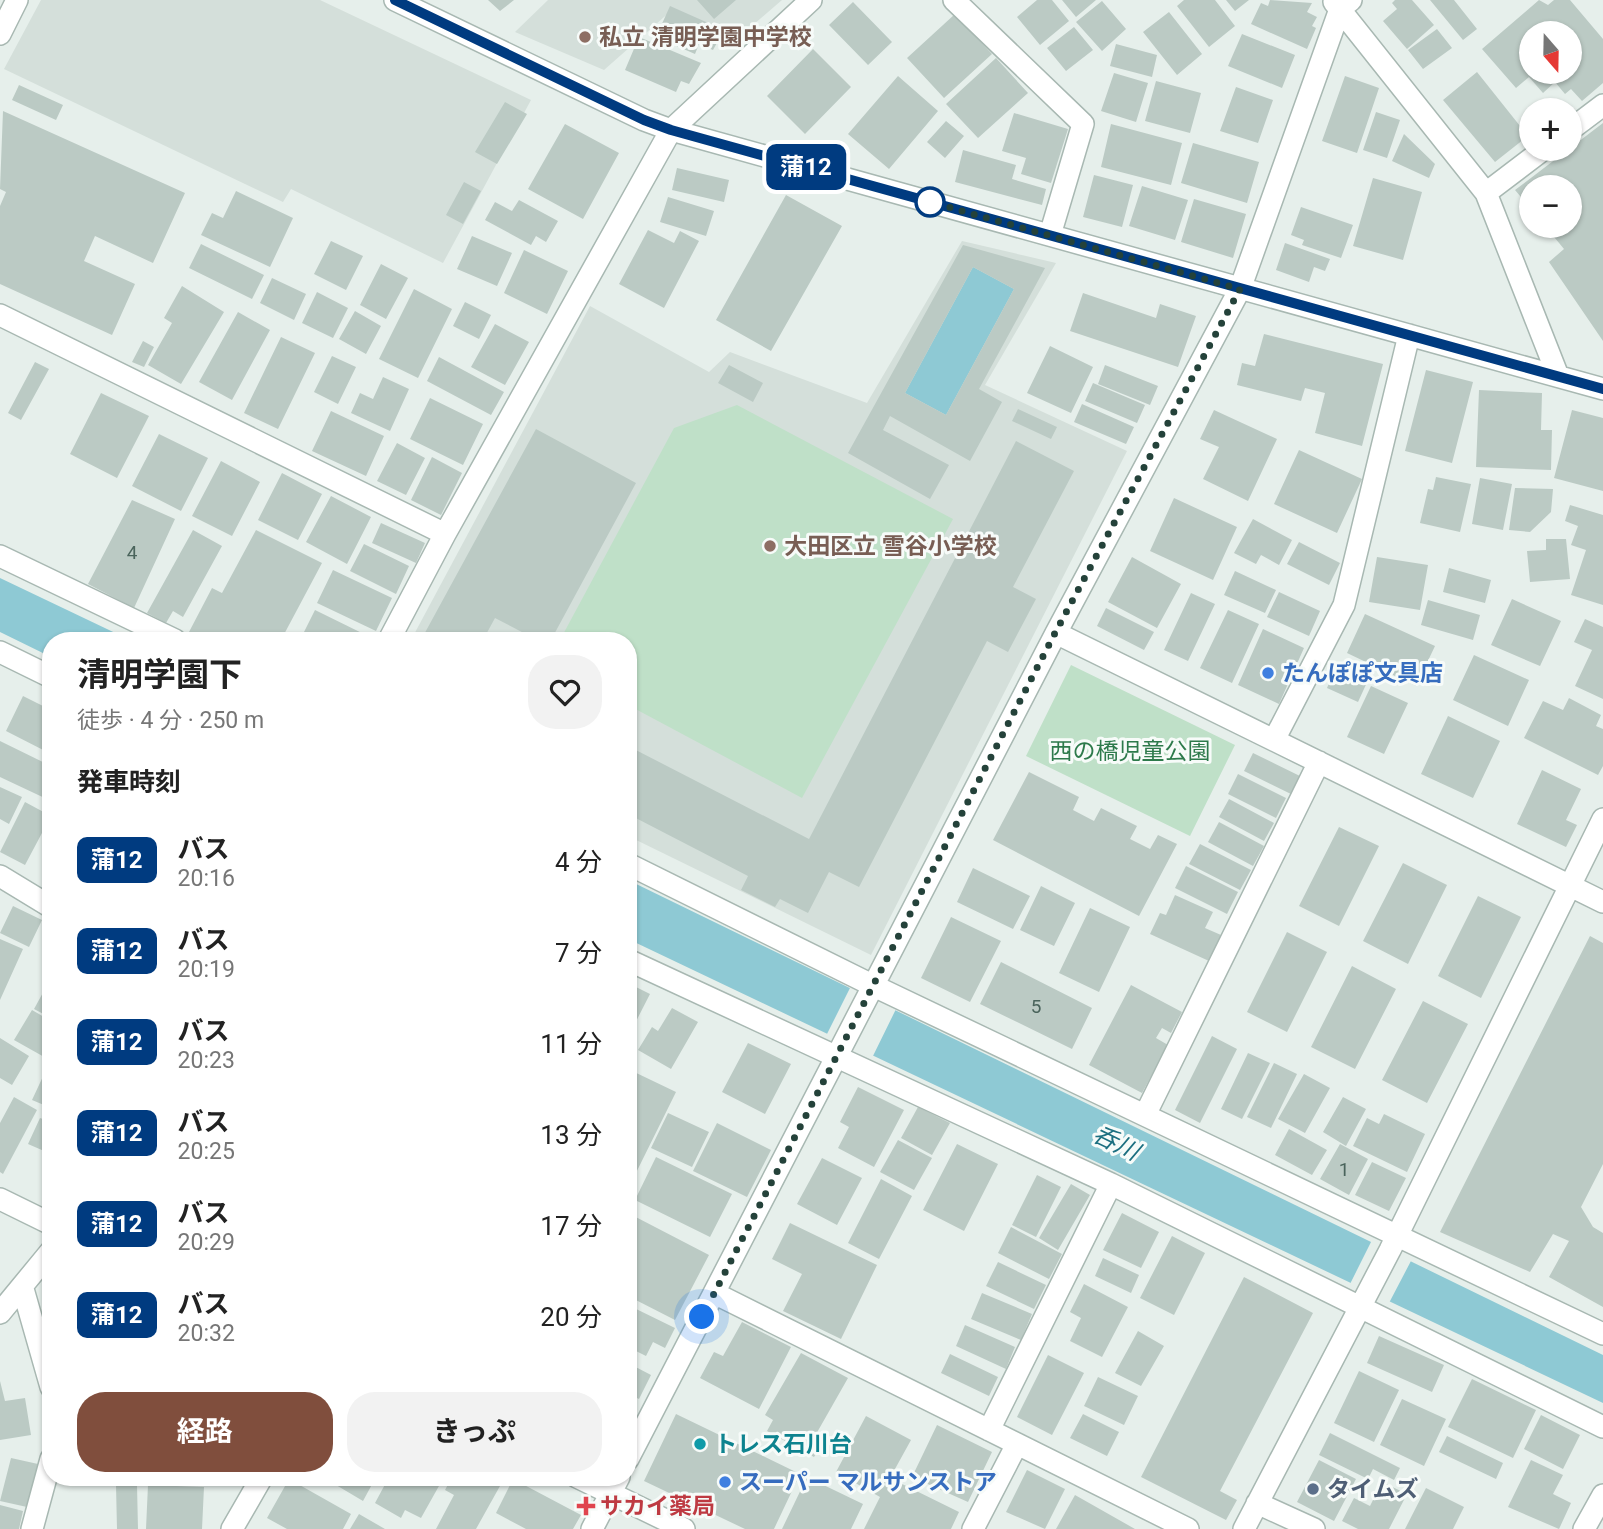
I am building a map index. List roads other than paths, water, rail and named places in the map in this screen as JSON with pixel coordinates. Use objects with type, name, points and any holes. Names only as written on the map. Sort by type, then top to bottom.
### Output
[{"type":"street","points":[[0,34],[18,0]]},
{"type":"street","points":[[395,0],[644,120],[671,130],[1603,388]]},
{"type":"street","points":[[393,632],[445,534],[671,130],[811,0]]},
{"type":"street","points":[[954,0],[1083,124],[1050,235]]},
{"type":"street","points":[[1341,3],[1486,192],[1558,376]]},
{"type":"street","points":[[637,1442],[1055,633],[1240,289],[1341,3]]},
{"type":"street","points":[[1582,121],[1603,104]]},
{"type":"street","points":[[1486,192],[1528,161]]},
{"type":"street","points":[[0,315],[445,534]]},
{"type":"street","points":[[1274,740],[1344,605],[1409,335]]},
{"type":"street","points":[[0,556],[158,632]]},
{"type":"street","points":[[1055,633],[1603,902]]},
{"type":"street","points":[[1,655],[42,673]]},
{"type":"street","points":[[1145,1115],[1319,762]]},
{"type":"street","points":[[1244,1529],[1393,1242],[1603,819]]},
{"type":"street","points":[[637,869],[872,991],[1145,1115],[1393,1242],[1603,1334]]},
{"type":"street","points":[[0,876],[42,902]]},
{"type":"street","points":[[637,964],[840,1050],[1360,1303],[1603,1427]]},
{"type":"street","points":[[989,1430],[1111,1184]]},
{"type":"street","points":[[0,1199],[42,1220]]},
{"type":"street","points":[[0,1313],[23,1289],[42,1263]]},
{"type":"street","points":[[23,1289],[42,1356]]},
{"type":"street","points":[[714,1293],[1188,1529]]},
{"type":"street","points":[[973,1529],[1017,1444]]},
{"type":"street","points":[[32,1529],[44,1486]]},
{"type":"street","points":[[232,1529],[257,1486]]},
{"type":"street","points":[[592,1529],[614,1486]]},
{"type":"street","points":[[617,1486],[684,1529]]},
{"type":"street","points":[[1584,1529],[1603,1495]]},
{"type":"street","points":[[1257,1503],[1314,1529]]},
{"type":"water","points":[[973,267],[1014,289],[946,415],[905,393]]},
{"type":"water","points":[[0,578],[113,632],[42,632],[42,653],[0,632]]},
{"type":"water","name":"呑川","points":[[637,884],[1603,1355],[1603,1403],[637,943]]},
{"type":"place","name":"私立 清明学園中学校","points":[[585,37]]},
{"type":"place","name":"大田区立 雪谷小学校","points":[[770,546]]},
{"type":"place","name":"たんぽぽ文具店","points":[[1268,673]]},
{"type":"place","name":"トレス石川台","points":[[700,1444]]},
{"type":"place","name":"スーパー マルサンストア","points":[[725,1482]]},
{"type":"place","name":"タイムズ","points":[[1313,1489]]},
{"type":"place","name":"サカイ薬局","points":[[586,1506]]},
{"type":"park label","name":"西の橋児童公園","points":[[1130,751]]}]
